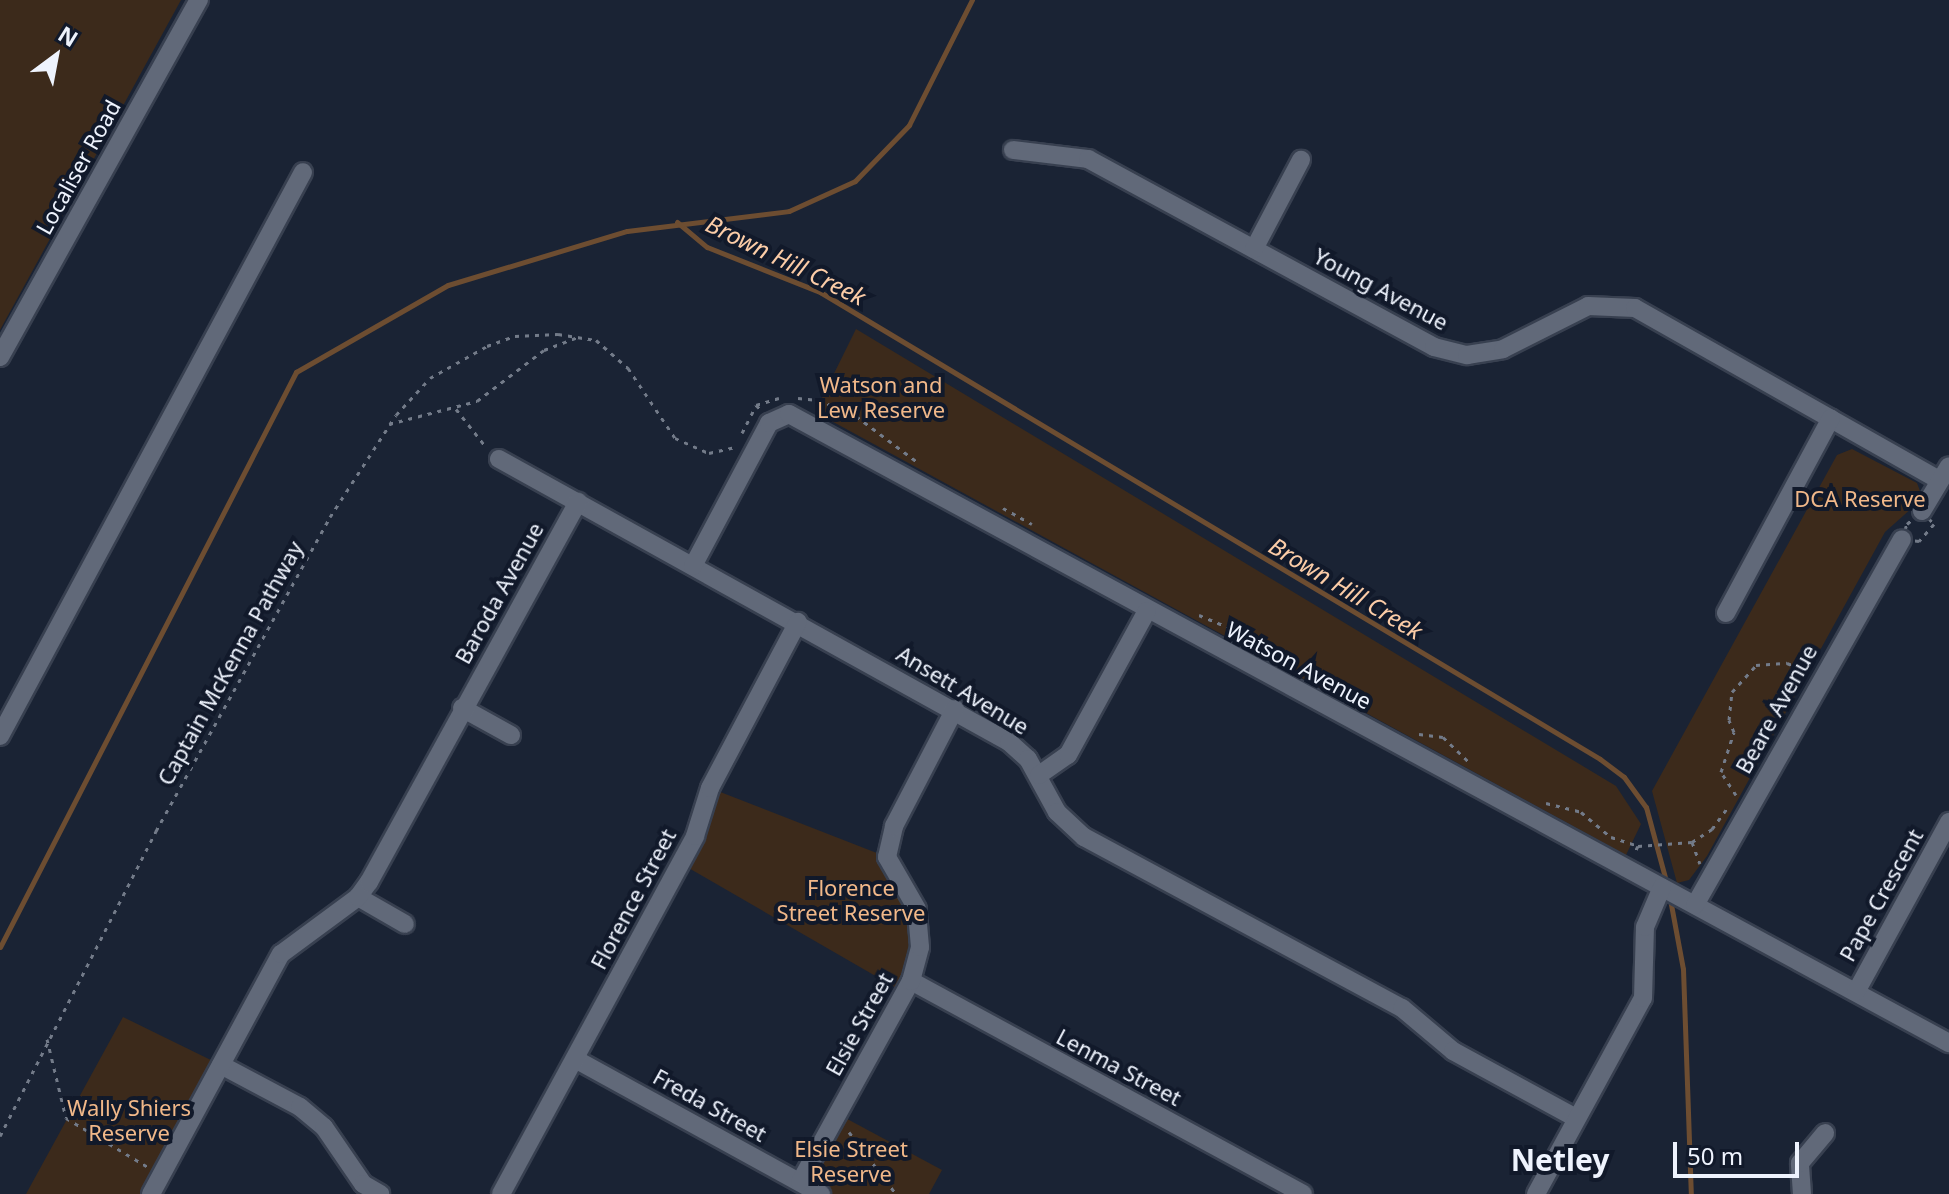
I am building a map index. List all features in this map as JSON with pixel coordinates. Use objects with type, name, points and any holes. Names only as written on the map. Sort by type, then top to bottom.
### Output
[{"type":"street","name":"Localiser Road","points":[[0,357],[199,0]]},
{"type":"street","name":"Young Avenue","points":[[1013,150],[1088,159],[1434,347],[1467,355],[1503,349],[1588,306],[1635,308],[1831,418],[1944,473]]},
{"type":"street","points":[[1254,249],[1301,160]]},
{"type":"street","points":[[0,736],[303,172]]},
{"type":"street","name":"Watson Avenue","points":[[769,423],[789,414],[798,418],[1147,611],[1949,1043]]},
{"type":"street","points":[[1726,613],[1831,418]]},
{"type":"street","points":[[693,566],[769,423]]},
{"type":"street","name":"Ansett Avenue","points":[[499,459],[955,709],[1009,742],[1039,775],[1057,812],[1084,837],[1402,1008],[1453,1051],[1576,1118]]},
{"type":"street","points":[[1922,511],[1944,473]]},
{"type":"street","name":"Baroda Avenue","points":[[151,1194],[281,954],[358,897],[578,502]]},
{"type":"street","name":"Beare Avenue","points":[[1689,901],[1886,559],[1902,539]]},
{"type":"street","points":[[1039,775],[1068,755],[1147,611]]},
{"type":"street","name":"Florence Street","points":[[501,1194],[695,836],[710,788],[798,622]]},
{"type":"street","points":[[462,708],[511,735]]},
{"type":"street","name":"Elsie Street","points":[[800,1182],[911,981],[920,947],[917,909],[887,857],[894,826],[955,709]]},
{"type":"street","name":"Pape Crescent","points":[[1856,992],[1949,822]]},
{"type":"street","points":[[1536,1194],[1643,998],[1645,927],[1662,887]]},
{"type":"street","points":[[358,897],[405,924]]},
{"type":"street","name":"Lenma Street","points":[[911,981],[1303,1194]]},
{"type":"street","name":"Freda Street","points":[[575,1059],[821,1194]]},
{"type":"street","points":[[221,1065],[300,1107],[324,1127],[363,1184],[380,1194]]},
{"type":"street","points":[[1802,1194],[1800,1163],[1825,1133]]},
{"type":"path","name":"Captain McKenna Pathway","points":[[0,1136],[47,1039],[260,642],[389,424],[430,378],[487,346],[529,334],[580,336],[596,340],[628,368],[675,438],[722,454],[736,446],[756,405],[769,423]]},
{"type":"path","points":[[389,424],[456,409],[491,394],[544,350],[580,336]]},
{"type":"path","points":[[456,409],[499,459]]},
{"type":"path","points":[[1902,539],[1919,541],[1934,524],[1922,511]]},
{"type":"path","points":[[1737,796],[1721,772],[1734,732],[1729,720],[1732,692],[1756,665],[1773,661],[1807,671]]},
{"type":"path","points":[[1638,846],[1699,839],[1737,796],[1745,782]]},
{"type":"path","points":[[47,1039],[66,1118],[161,1175]]},
{"type":"path","points":[[849,1132],[896,1194]]},
{"type":"green space","points":[[0,0],[181,0],[0,330]]},
{"type":"green space","name":"Watson and Lew Reserve","points":[[856,329],[1616,786],[1641,824],[1626,855],[815,412]]},
{"type":"green space","name":"DCA Reserve","points":[[1852,449],[1917,483],[1920,491],[1912,508],[1885,532],[1707,856],[1689,880],[1677,883],[1652,791],[1837,455]]},
{"type":"green space","name":"Florence Street Reserve","points":[[710,788],[887,857],[917,909],[905,993],[680,863]]},
{"type":"green space","name":"Wally Shiers Reserve","points":[[123,1017],[221,1065],[151,1194],[26,1194]]},
{"type":"green space","name":"Elsie Street Reserve","points":[[838,1114],[942,1170],[929,1194],[821,1194],[800,1182]]},
{"type":"waterway","points":[[0,947],[296,372],[448,285],[627,231],[789,211],[855,181],[909,125],[972,0]]},
{"type":"waterway","name":"Brown Hill Creek","points":[[677,222],[707,247],[820,292],[1600,759],[1624,777],[1646,807],[1667,885]]},
{"type":"waterway","name":"Brown Hill Creek","points":[[1670,899],[1683,969],[1691,1194]]},
{"type":"district","name":"Netley","points":[[1560,1160]]}]
